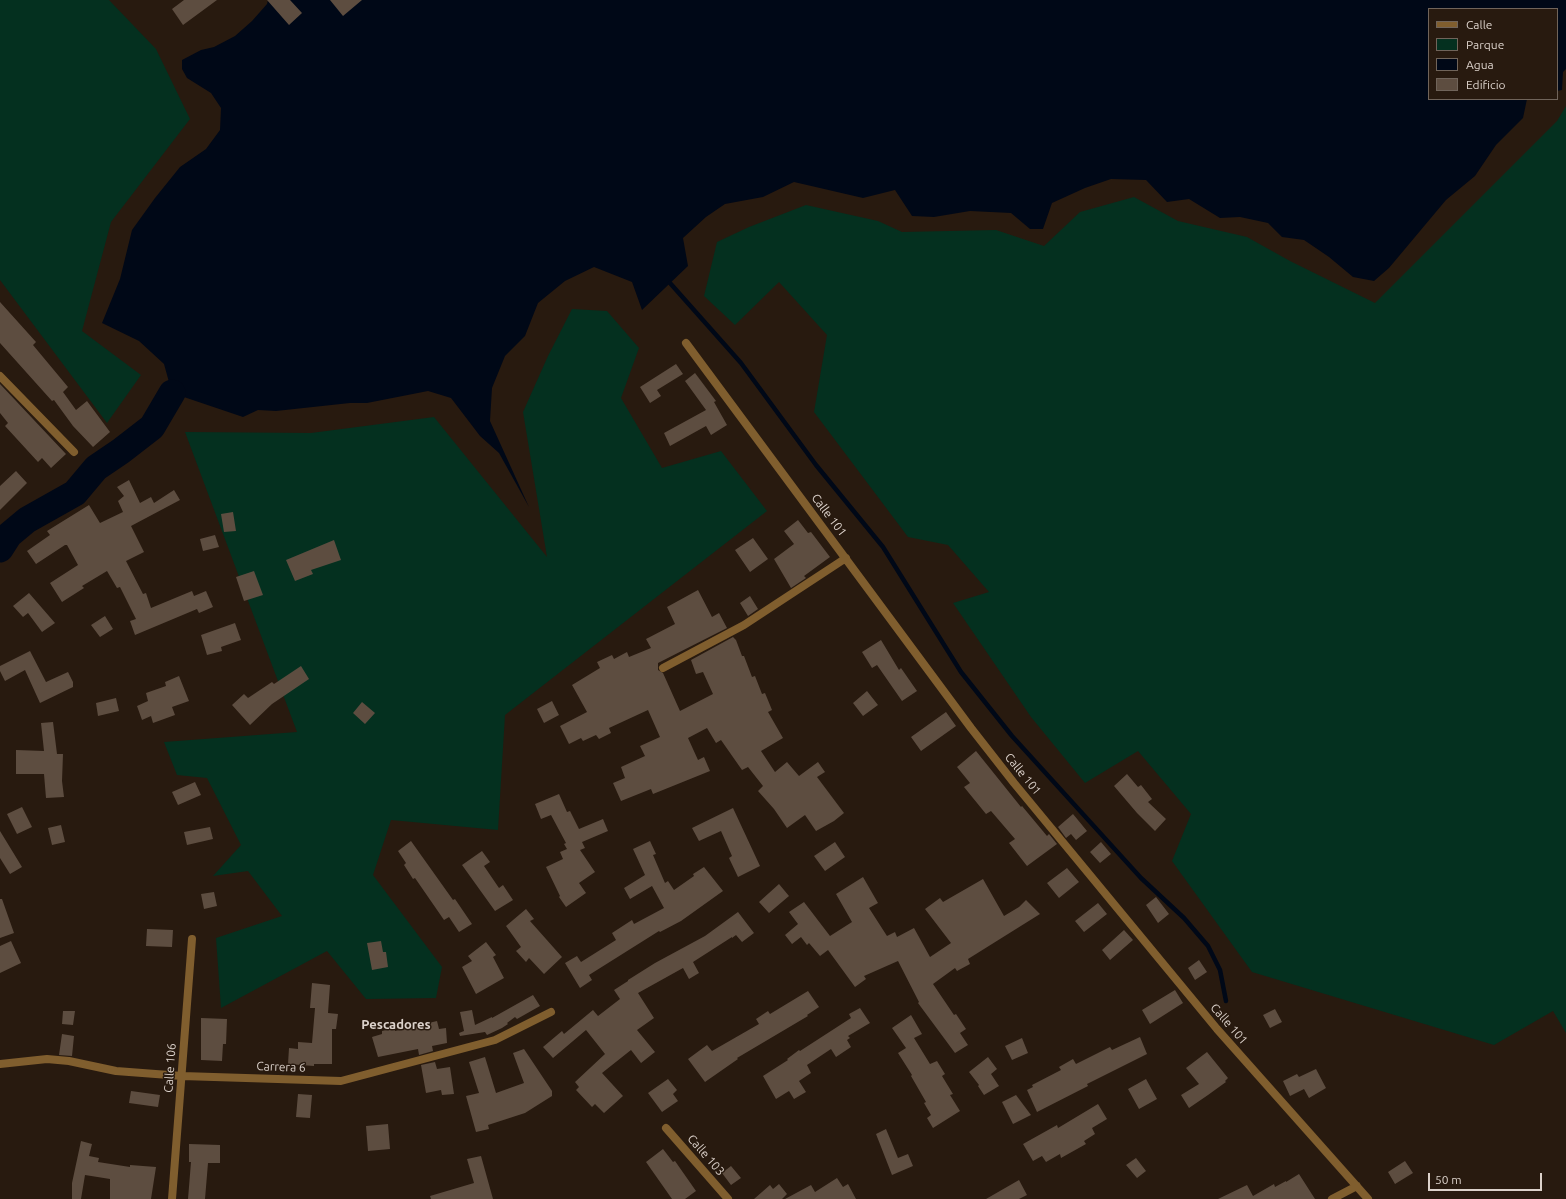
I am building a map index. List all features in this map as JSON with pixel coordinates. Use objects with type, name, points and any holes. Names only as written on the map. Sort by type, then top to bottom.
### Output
[{"type":"street","name":"Calle 101","points":[[686,343],[971,728],[1014,783],[1217,1029],[1368,1199]]},
{"type":"street","points":[[0,376],[74,452]]},
{"type":"street","points":[[663,668],[744,625],[846,558]]},
{"type":"street","name":"Calle 106","points":[[172,1199],[192,939]]},
{"type":"street","name":"Carrera 6","points":[[0,1064],[47,1059],[68,1061],[116,1070],[182,1076],[341,1081],[495,1040],[551,1012]]},
{"type":"street","name":"Calle 103","points":[[666,1128],[728,1199]]},
{"type":"street","points":[[1332,1199],[1357,1186]]},
{"type":"green space","points":[[0,0],[109,0],[156,49],[190,119],[111,222],[82,331],[141,375],[107,423],[0,280]]},
{"type":"green space","points":[[1566,106],[1566,1033],[1553,1011],[1494,1045],[1252,972],[1172,861],[1191,814],[1138,751],[1085,783],[1031,717],[953,603],[989,592],[948,545],[908,537],[814,412],[827,335],[779,282],[735,325],[704,296],[717,242],[749,227],[806,205],[878,221],[902,232],[996,230],[1044,246],[1080,212],[1134,197],[1178,221],[1247,237],[1290,261],[1375,303],[1557,121]]},
{"type":"green space","points":[[572,309],[607,311],[639,348],[621,398],[662,468],[721,451],[767,511],[505,715],[498,830],[391,820],[373,875],[442,967],[436,998],[366,999],[327,951],[221,1008],[216,938],[282,916],[248,871],[213,876],[241,845],[207,778],[177,775],[164,742],[297,732],[185,432],[311,433],[434,417],[547,557],[523,412],[548,356]]},
{"type":"water","points":[[268,0],[1566,0],[1566,69],[1563,72],[1562,90],[1558,91],[1558,8],[1428,8],[1428,100],[1527,100],[1523,118],[1496,145],[1475,176],[1446,200],[1389,268],[1374,281],[1353,277],[1329,257],[1304,240],[1282,237],[1268,223],[1240,217],[1220,218],[1189,199],[1167,202],[1146,180],[1111,179],[1085,188],[1052,203],[1043,229],[1030,229],[1011,213],[970,211],[934,217],[912,216],[895,190],[863,198],[794,182],[763,197],[725,204],[706,217],[683,238],[688,266],[642,310],[632,282],[594,267],[565,281],[538,303],[525,336],[505,356],[492,388],[490,421],[529,507],[499,453],[480,436],[451,398],[428,391],[367,403],[350,403],[276,411],[258,410],[243,417],[172,393],[164,364],[139,341],[102,323],[120,279],[132,230],[180,167],[206,149],[220,130],[221,108],[211,93],[187,78],[182,69],[182,60],[201,50],[214,47],[235,36],[252,21],[267,4]]},
{"type":"building","points":[[184,0],[217,0],[183,25],[172,9]]},
{"type":"building","points":[[267,0],[290,0],[302,13],[289,25]]},
{"type":"building","points":[[330,0],[362,0],[343,16]]},
{"type":"building","points":[[0,302],[36,342],[33,345],[68,387],[63,392],[76,410],[87,401],[110,432],[93,447],[73,426],[54,400],[52,401],[0,343]]},
{"type":"building","points":[[676,364],[683,374],[657,390],[661,396],[650,403],[640,387]]},
{"type":"building","points":[[695,373],[716,401],[714,402],[727,425],[711,435],[706,426],[670,446],[664,433],[706,410],[685,381]]},
{"type":"building","points":[[0,384],[66,454],[51,468],[42,458],[38,462],[5,426],[8,423],[0,413]]},
{"type":"building","points":[[16,471],[27,483],[0,510],[0,486]]},
{"type":"building","points":[[129,480],[140,503],[151,497],[154,503],[174,490],[180,500],[131,526],[144,552],[126,561],[143,594],[146,593],[151,608],[192,591],[194,596],[206,591],[213,607],[199,613],[197,609],[135,635],[130,621],[136,619],[120,587],[117,588],[107,571],[82,586],[84,588],[62,602],[50,583],[78,565],[67,545],[36,564],[27,551],[50,535],[47,531],[89,505],[100,523],[123,512],[118,501],[124,496],[117,487]]},
{"type":"building","points":[[233,512],[236,531],[224,532],[221,514]]},
{"type":"building","points":[[798,520],[808,533],[811,532],[830,557],[804,576],[806,578],[791,588],[774,559],[794,544],[784,531]]},
{"type":"building","points":[[215,535],[219,547],[203,551],[200,539]]},
{"type":"building","points":[[753,538],[768,559],[750,572],[735,550]]},
{"type":"building","points":[[334,540],[341,560],[311,570],[313,574],[295,581],[286,560]]},
{"type":"building","points":[[254,571],[263,595],[244,601],[236,577]]},
{"type":"building","points":[[698,590],[712,617],[719,613],[727,628],[658,663],[658,670],[663,673],[680,711],[713,694],[703,672],[696,674],[691,660],[733,637],[736,640],[752,677],[755,676],[762,694],[765,693],[772,710],[768,712],[783,738],[761,751],[775,772],[787,762],[799,776],[818,762],[825,772],[817,777],[844,813],[834,821],[816,831],[805,815],[787,828],[774,809],[758,791],[763,786],[748,767],[742,770],[721,740],[716,743],[707,728],[688,738],[698,760],[704,757],[710,771],[653,794],[651,789],[621,801],[613,783],[625,778],[621,767],[645,756],[640,746],[660,737],[648,710],[609,728],[611,733],[599,739],[596,735],[583,741],[581,738],[569,744],[560,726],[587,712],[572,685],[600,668],[597,662],[612,655],[614,659],[627,652],[629,657],[651,648],[646,639],[675,624],[667,607]]},
{"type":"building","points":[[29,593],[55,623],[42,632],[28,613],[23,617],[13,606]]},
{"type":"building","points":[[750,596],[758,609],[748,616],[740,603]]},
{"type":"building","points":[[105,616],[113,629],[100,637],[91,625]]},
{"type":"building","points":[[235,623],[241,640],[221,647],[222,651],[207,655],[201,635]]},
{"type":"building","points":[[881,640],[899,670],[901,668],[917,691],[902,701],[877,665],[872,668],[862,652]]},
{"type":"building","points":[[30,651],[46,682],[68,672],[73,682],[73,687],[40,703],[25,670],[5,681],[0,671],[0,666]]},
{"type":"building","points":[[301,666],[309,679],[272,704],[250,725],[232,705],[244,694],[248,698],[272,682],[274,684]]},
{"type":"building","points":[[179,676],[189,701],[172,707],[175,715],[153,723],[151,716],[142,720],[137,706],[148,701],[146,693],[166,686],[165,682]]},
{"type":"building","points":[[867,691],[878,705],[863,716],[853,703]]},
{"type":"building","points":[[116,698],[119,711],[98,716],[96,703]]},
{"type":"building","points":[[552,701],[559,715],[544,723],[537,709]]},
{"type":"building","points":[[362,702],[375,713],[365,724],[353,713]]},
{"type":"building","points":[[946,712],[956,726],[921,751],[911,737]]},
{"type":"building","points":[[53,722],[57,754],[63,754],[62,781],[64,797],[46,798],[44,774],[16,774],[16,750],[44,751],[41,723]]},
{"type":"building","points":[[976,751],[1021,807],[1022,806],[1047,836],[1049,834],[1057,844],[1027,866],[1009,843],[1015,839],[991,811],[986,814],[964,787],[970,783],[957,767]]},
{"type":"building","points":[[1127,774],[1138,787],[1141,785],[1152,799],[1148,802],[1166,819],[1155,831],[1114,786]]},
{"type":"building","points":[[195,782],[201,795],[178,805],[172,792]]},
{"type":"building","points":[[559,794],[567,812],[570,811],[579,829],[603,819],[608,831],[582,842],[585,848],[580,850],[595,872],[579,883],[586,893],[566,907],[559,897],[560,896],[546,867],[563,859],[560,852],[567,849],[564,844],[566,843],[551,815],[541,819],[535,804]]},
{"type":"building","points":[[22,807],[32,827],[17,834],[7,814]]},
{"type":"building","points":[[733,808],[760,866],[738,877],[729,858],[732,856],[721,831],[699,841],[692,828]]},
{"type":"building","points":[[1073,814],[1087,831],[1076,840],[1071,834],[1066,838],[1058,827]]},
{"type":"building","points":[[61,825],[65,842],[52,845],[48,828]]},
{"type":"building","points":[[210,827],[213,839],[187,845],[184,832]]},
{"type":"building","points":[[0,831],[22,867],[10,874],[0,858]]},
{"type":"building","points":[[411,841],[472,924],[459,932],[449,917],[444,920],[415,878],[413,879],[404,865],[406,863],[398,851]]},
{"type":"building","points":[[650,841],[656,854],[653,855],[665,883],[668,881],[674,890],[704,867],[723,891],[681,921],[660,932],[659,931],[589,975],[592,980],[580,988],[565,963],[577,956],[581,962],[616,940],[612,933],[632,920],[634,924],[664,908],[652,886],[630,899],[624,888],[645,875],[633,849]]},
{"type":"building","points":[[835,842],[845,857],[825,871],[814,856]]},
{"type":"building","points":[[1101,842],[1111,854],[1100,863],[1090,852]]},
{"type":"building","points":[[482,851],[490,862],[484,866],[499,888],[503,885],[513,900],[495,911],[462,865]]},
{"type":"building","points":[[1067,868],[1079,882],[1059,898],[1047,883]]},
{"type":"building","points":[[863,877],[878,903],[869,908],[887,936],[895,932],[897,937],[914,928],[930,957],[951,943],[925,909],[940,898],[943,902],[983,879],[1004,916],[1019,907],[1026,900],[1040,914],[968,959],[970,964],[957,971],[955,968],[933,984],[954,1015],[956,1014],[966,1029],[960,1033],[968,1045],[955,1053],[918,1003],[919,1002],[898,961],[864,976],[866,979],[855,987],[828,950],[820,956],[809,943],[807,945],[801,937],[792,944],[785,935],[798,924],[789,912],[804,902],[830,936],[852,922],[836,894]]},
{"type":"building","points":[[779,884],[789,896],[769,913],[759,902]]},
{"type":"building","points":[[214,892],[217,906],[204,909],[201,894]]},
{"type":"building","points":[[1156,897],[1169,914],[1158,923],[1146,905]]},
{"type":"building","points":[[0,899],[2,899],[14,933],[0,938]]},
{"type":"building","points":[[1098,903],[1107,914],[1084,932],[1075,921]]},
{"type":"building","points":[[526,909],[534,919],[530,921],[562,957],[544,974],[529,958],[526,962],[516,951],[521,947],[506,926]]},
{"type":"building","points":[[738,912],[754,933],[742,942],[736,935],[693,962],[699,973],[689,979],[683,968],[638,993],[654,1018],[637,1030],[655,1052],[641,1063],[631,1050],[602,1073],[623,1096],[604,1113],[595,1104],[592,1107],[576,1090],[579,1087],[575,1082],[605,1054],[586,1030],[553,1058],[543,1047],[562,1031],[564,1034],[593,1010],[598,1016],[620,999],[614,990],[628,980],[655,963],[705,936]]},
{"type":"building","points":[[147,929],[173,930],[172,947],[146,946]]},
{"type":"building","points":[[1124,930],[1133,940],[1110,960],[1102,950]]},
{"type":"building","points":[[11,941],[21,963],[0,973],[0,946]]},
{"type":"building","points":[[381,941],[383,952],[386,952],[388,967],[372,970],[367,943]]},
{"type":"building","points":[[486,942],[496,955],[493,957],[504,978],[476,994],[462,967],[472,961],[468,956]]},
{"type":"building","points":[[1199,960],[1207,972],[1195,980],[1188,968]]},
{"type":"building","points":[[312,983],[330,985],[328,1013],[338,1014],[336,1029],[332,1029],[332,1064],[314,1064],[314,1066],[288,1064],[289,1048],[298,1049],[298,1042],[312,1043],[315,1008],[310,1008]]},
{"type":"building","points":[[1175,990],[1183,1003],[1150,1024],[1142,1010]]},
{"type":"building","points":[[808,991],[819,1007],[807,1015],[808,1016],[737,1058],[738,1059],[705,1082],[688,1059],[707,1045],[712,1051],[759,1024],[756,1019],[768,1011],[770,1014]]},
{"type":"building","points":[[533,995],[540,1006],[517,1019],[515,1017],[502,1028],[487,1035],[485,1032],[460,1036],[459,1033],[464,1031],[460,1012],[472,1010],[475,1025],[492,1018]]},
{"type":"building","points":[[860,1008],[870,1023],[848,1036],[850,1038],[847,1040],[851,1047],[836,1057],[831,1049],[807,1065],[811,1073],[799,1081],[806,1092],[794,1099],[789,1091],[776,1099],[763,1076],[788,1060],[787,1059],[799,1050],[800,1051],[851,1018],[849,1014]]},
{"type":"building","points":[[1275,1009],[1282,1022],[1270,1028],[1263,1015]]},
{"type":"building","points":[[63,1011],[75,1011],[73,1025],[62,1024]]},
{"type":"building","points":[[911,1015],[922,1034],[914,1038],[930,1064],[937,1061],[945,1074],[942,1076],[953,1094],[950,1095],[960,1111],[933,1128],[927,1118],[931,1115],[924,1103],[926,1102],[911,1076],[912,1075],[898,1053],[906,1048],[892,1028]]},
{"type":"building","points":[[201,1018],[227,1019],[226,1044],[223,1044],[222,1061],[201,1060]]},
{"type":"building","points":[[437,1021],[439,1029],[446,1028],[447,1043],[432,1046],[433,1051],[419,1055],[418,1049],[378,1057],[372,1037],[382,1034],[382,1031],[395,1028],[395,1031]]},
{"type":"building","points":[[62,1034],[74,1036],[72,1056],[59,1055]]},
{"type":"building","points":[[1140,1037],[1147,1054],[1087,1084],[1088,1086],[1037,1112],[1027,1090],[1033,1087],[1032,1085],[1061,1070],[1059,1067],[1073,1059],[1076,1064],[1110,1047],[1112,1050]]},
{"type":"building","points":[[1022,1038],[1028,1053],[1012,1060],[1005,1046]]},
{"type":"building","points":[[524,1049],[552,1091],[552,1096],[525,1113],[488,1125],[489,1129],[476,1132],[466,1096],[479,1093],[469,1062],[485,1057],[496,1093],[524,1083],[513,1053]]},
{"type":"building","points":[[1207,1052],[1228,1078],[1225,1081],[1226,1082],[1189,1108],[1181,1095],[1199,1084],[1186,1068]]},
{"type":"building","points":[[988,1057],[997,1069],[991,1074],[999,1086],[984,1095],[978,1086],[979,1085],[969,1072]]},
{"type":"building","points":[[435,1062],[437,1069],[450,1067],[454,1094],[442,1095],[441,1090],[426,1093],[421,1065]]},
{"type":"building","points":[[1316,1069],[1326,1088],[1309,1098],[1304,1089],[1290,1096],[1283,1081],[1297,1074],[1299,1077]]},
{"type":"building","points":[[668,1079],[677,1090],[673,1094],[678,1101],[662,1112],[648,1093]]},
{"type":"building","points":[[1146,1079],[1157,1099],[1139,1109],[1128,1089]]},
{"type":"building","points":[[131,1091],[160,1095],[158,1107],[129,1103]]},
{"type":"building","points":[[298,1094],[312,1095],[310,1118],[296,1117]]},
{"type":"building","points":[[1016,1095],[1031,1115],[1013,1124],[1002,1102]]},
{"type":"building","points":[[1098,1104],[1107,1119],[1092,1128],[1095,1134],[1084,1141],[1086,1144],[1061,1158],[1060,1154],[1046,1162],[1042,1156],[1033,1161],[1023,1144],[1057,1125],[1058,1128]]},
{"type":"building","points":[[388,1124],[390,1149],[368,1151],[366,1126]]},
{"type":"building","points":[[886,1129],[898,1158],[908,1154],[913,1166],[892,1175],[876,1134]]},
{"type":"building","points":[[81,1141],[92,1144],[89,1156],[99,1158],[98,1162],[130,1167],[130,1165],[156,1167],[151,1199],[110,1199],[110,1179],[85,1175],[81,1199],[72,1199],[72,1183]]},
{"type":"building","points":[[189,1144],[220,1145],[220,1163],[208,1163],[205,1199],[188,1199],[191,1162],[189,1162]]},
{"type":"building","points":[[663,1149],[673,1162],[675,1161],[696,1191],[685,1199],[672,1199],[646,1162]]},
{"type":"building","points":[[481,1156],[493,1199],[431,1199],[430,1196],[474,1183],[467,1159]]},
{"type":"building","points":[[1136,1158],[1146,1171],[1137,1178],[1126,1165]]},
{"type":"building","points":[[1405,1161],[1413,1173],[1395,1184],[1388,1172]]},
{"type":"building","points":[[731,1166],[741,1178],[731,1185],[722,1173]]},
{"type":"building","points":[[1299,1174],[1315,1199],[1218,1199],[1247,1185],[1253,1196],[1274,1184],[1275,1187]]},
{"type":"building","points":[[837,1178],[843,1187],[848,1184],[856,1199],[785,1199],[811,1185],[815,1192]]},
{"type":"building","points":[[1019,1180],[1027,1195],[1019,1199],[986,1199]]},
{"type":"building","points":[[779,1184],[787,1194],[782,1199],[754,1199],[770,1185],[773,1189]]},
{"type":"waterway","points":[[670,283],[741,363],[816,465],[883,547],[961,672],[1012,736],[1141,878],[1184,918],[1208,946],[1220,970],[1226,1001]]},
{"type":"waterway","points":[[0,549],[9,535],[27,520],[75,493],[96,468],[152,427],[172,393]]},
{"type":"district","name":"Pescadores","points":[[396,1025]]}]
